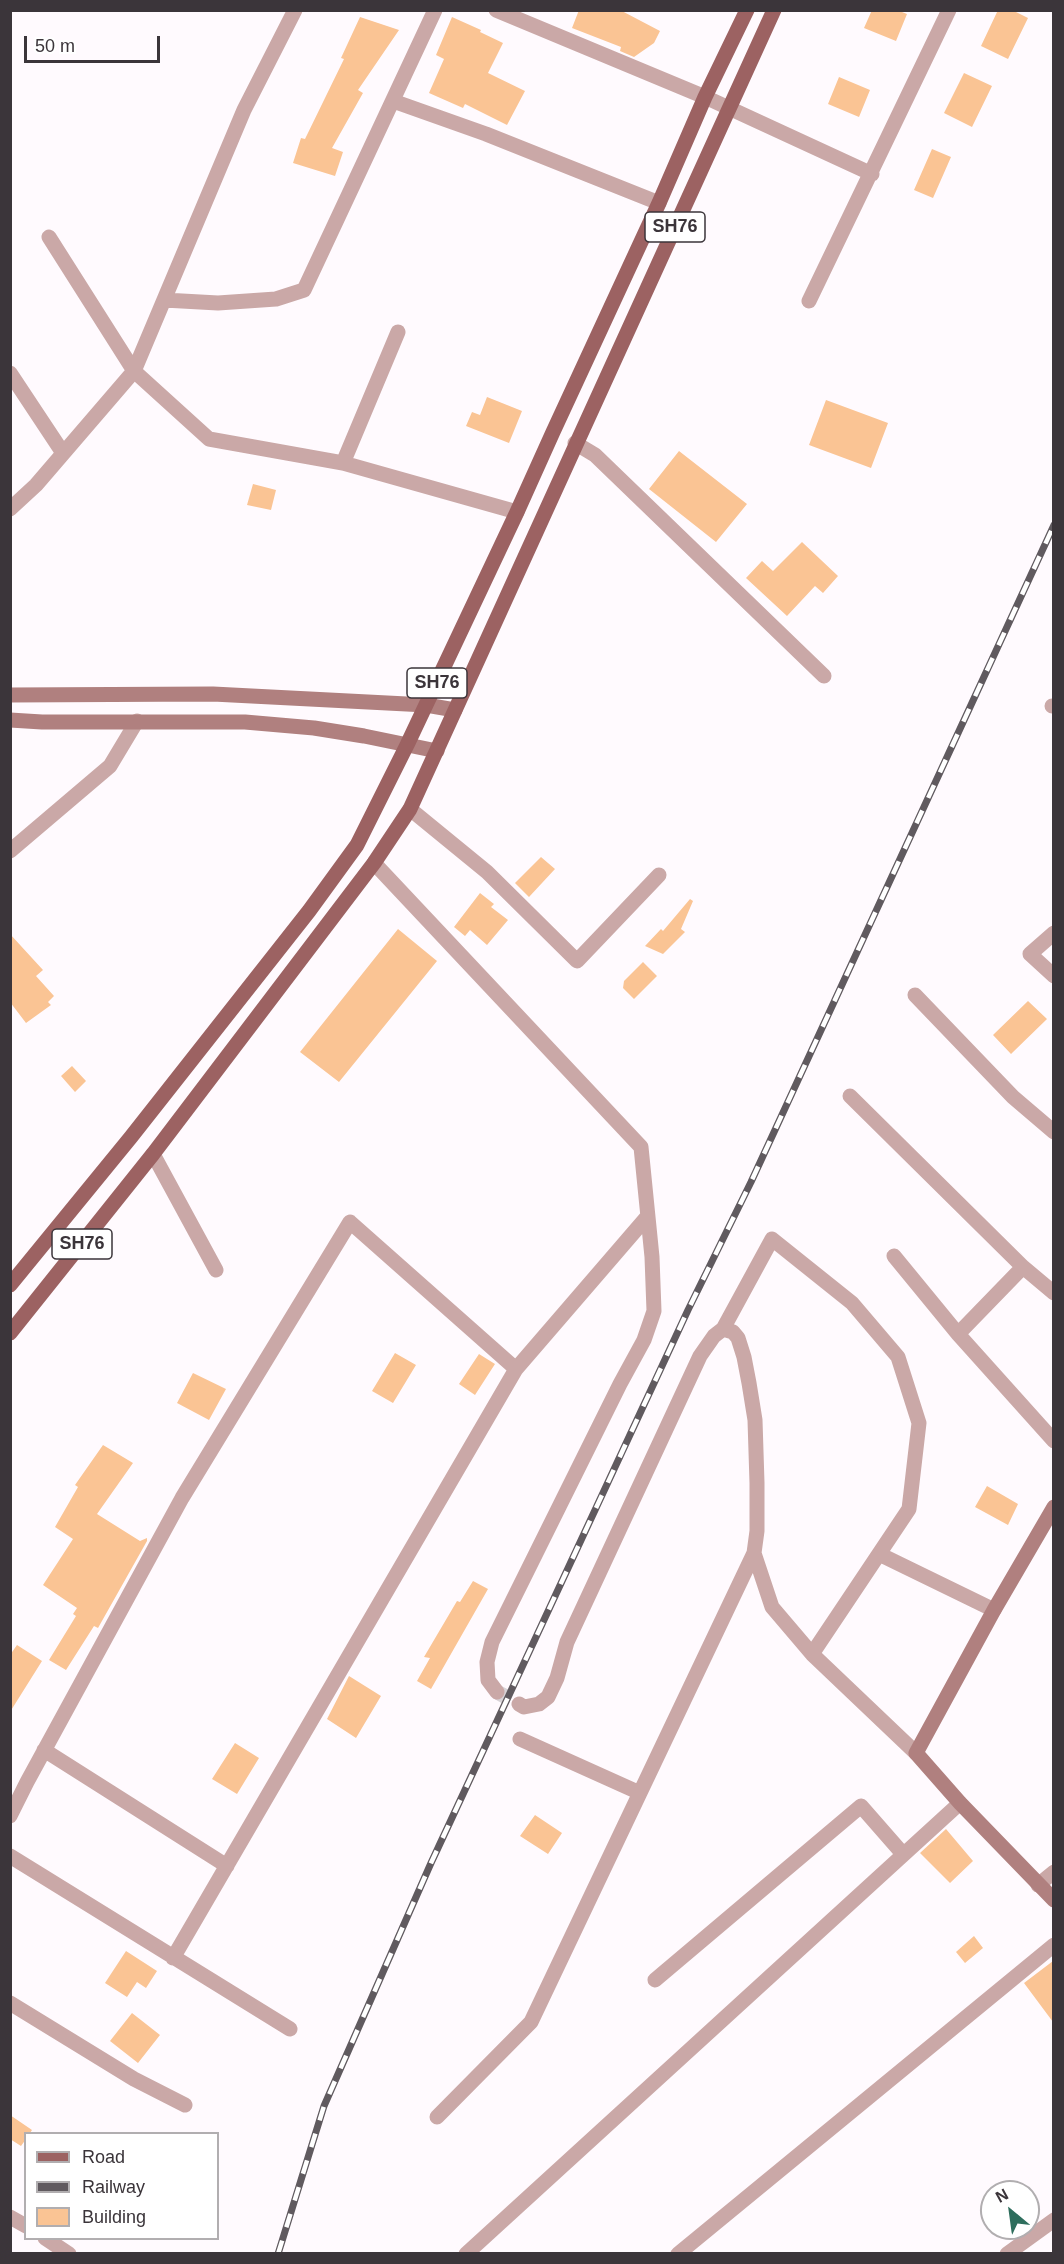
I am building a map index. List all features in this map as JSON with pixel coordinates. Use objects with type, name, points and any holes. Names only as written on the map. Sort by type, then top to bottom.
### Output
[{"type":"main road","name":"SH76","points":[[10,1285],[131,1137],[309,911],[357,845],[518,512],[705,97],[747,10]]},
{"type":"main road","name":"SH76","points":[[10,1333],[153,1154],[374,863],[410,809],[774,10]]},
{"type":"main road","points":[[10,695],[213,694],[426,705],[454,711]]},
{"type":"main road","points":[[10,720],[257,723],[314,728],[437,751]]},
{"type":"main road","points":[[1053,1507],[916,1753],[960,1803],[1053,1900]]},
{"type":"street","points":[[10,509],[36,485],[134,371],[244,110],[295,10]]},
{"type":"street","points":[[164,300],[218,303],[276,299],[304,290],[435,10]]},
{"type":"street","points":[[496,10],[705,97],[872,174]]},
{"type":"street","points":[[809,301],[949,10]]},
{"type":"street","points":[[393,101],[486,134],[659,203]]},
{"type":"street","points":[[49,237],[134,371],[209,439],[343,463],[518,512]]},
{"type":"street","points":[[343,463],[398,332]]},
{"type":"street","points":[[10,373],[63,453]]},
{"type":"street","points":[[576,442],[595,455],[824,676]]},
{"type":"street","points":[[10,852],[110,766],[137,722]]},
{"type":"street","points":[[410,809],[487,872],[577,961],[658,875]]},
{"type":"street","points":[[374,863],[640,1147],[652,1257],[654,1311],[644,1340],[492,1642],[487,1662],[488,1680],[497,1692]]},
{"type":"street","points":[[1053,933],[1030,954],[1053,976]]},
{"type":"street","points":[[915,995],[1013,1097],[1053,1132]]},
{"type":"street","points":[[850,1096],[1023,1267],[1053,1293]]},
{"type":"street","points":[[153,1154],[216,1270]]},
{"type":"street","points":[[173,1958],[516,1369],[647,1217]]},
{"type":"street","points":[[10,1816],[182,1498],[350,1222],[516,1369]]},
{"type":"street","points":[[519,1704],[524,1707],[539,1704],[548,1697],[557,1678],[567,1642],[700,1356],[714,1336],[723,1329],[772,1239],[852,1303],[898,1357],[919,1423],[909,1509],[812,1654]]},
{"type":"street","points":[[894,1256],[958,1334],[1053,1441]]},
{"type":"street","points":[[958,1334],[1023,1267]]},
{"type":"street","points":[[437,2117],[531,2022],[754,1553],[757,1531],[755,1420],[744,1356],[738,1338],[733,1332],[723,1329]]},
{"type":"street","points":[[754,1553],[772,1607],[812,1654],[916,1753]]},
{"type":"street","points":[[879,1554],[994,1610]]},
{"type":"street","points":[[520,1739],[640,1793]]},
{"type":"street","points":[[45,1750],[227,1866]]},
{"type":"street","points":[[466,2253],[960,1803]]},
{"type":"street","points":[[655,1980],[861,1806],[903,1854]]},
{"type":"street","points":[[10,1856],[290,2029]]},
{"type":"street","points":[[1038,1884],[1053,1872]]},
{"type":"street","points":[[678,2253],[1053,1945]]},
{"type":"street","points":[[10,2003],[134,2079],[185,2105]]},
{"type":"street","points":[[10,2217],[24,2225]]},
{"type":"street","points":[[1007,2253],[1053,2220]]},
{"type":"street","points":[[48,2240],[69,2253]]},
{"type":"building","points":[[579,10],[620,10],[660,31],[654,43],[634,57],[620,51],[621,47],[572,28]]},
{"type":"building","points":[[872,10],[897,10],[907,14],[896,41],[864,28]]},
{"type":"building","points":[[998,10],[1012,10],[1028,18],[1008,59],[981,46]]},
{"type":"building","points":[[360,17],[399,30],[358,90],[363,93],[332,148],[343,152],[335,176],[293,163],[301,138],[305,139],[344,59],[341,58]]},
{"type":"building","points":[[452,17],[503,43],[488,73],[525,91],[507,125],[465,104],[463,108],[429,93],[444,59],[436,55]]},
{"type":"building","points":[[964,73],[992,86],[972,127],[944,113]]},
{"type":"building","points":[[839,77],[870,90],[859,117],[828,104]]},
{"type":"building","points":[[932,149],[951,157],[933,198],[914,190]]},
{"type":"building","points":[[487,397],[522,411],[509,443],[466,426],[472,412],[480,415]]},
{"type":"building","points":[[826,400],[888,423],[871,468],[809,445]]},
{"type":"building","points":[[679,451],[747,504],[716,542],[649,489]]},
{"type":"building","points":[[253,484],[276,490],[271,510],[247,505]]},
{"type":"building","points":[[802,542],[838,576],[823,593],[815,586],[787,616],[746,578],[762,561],[773,571]]},
{"type":"building","points":[[541,857],[555,869],[529,897],[515,883]]},
{"type":"building","points":[[480,893],[494,904],[491,907],[508,920],[487,945],[470,930],[465,936],[454,927]]},
{"type":"building","points":[[690,899],[693,901],[681,929],[685,932],[663,954],[645,946],[661,929],[663,931]]},
{"type":"building","points":[[398,929],[437,961],[339,1082],[300,1052]]},
{"type":"building","points":[[10,934],[43,970],[36,976],[54,996],[48,1002],[51,1005],[26,1023],[10,1002]]},
{"type":"building","points":[[643,962],[657,976],[634,999],[623,988],[624,981]]},
{"type":"building","points":[[1028,1001],[1047,1019],[1011,1054],[993,1035]]},
{"type":"building","points":[[72,1066],[86,1081],[75,1092],[61,1076]]},
{"type":"building","points":[[395,1353],[416,1365],[393,1403],[372,1391]]},
{"type":"building","points":[[479,1354],[495,1364],[475,1395],[459,1384]]},
{"type":"building","points":[[193,1373],[226,1389],[209,1420],[177,1403]]},
{"type":"building","points":[[103,1445],[133,1463],[97,1514],[140,1541],[147,1538],[147,1541],[98,1628],[94,1626],[66,1670],[49,1660],[76,1616],[73,1614],[77,1608],[43,1585],[73,1539],[55,1527],[78,1487],[75,1485]]},
{"type":"building","points":[[987,1486],[1018,1504],[1008,1525],[975,1507]]},
{"type":"building","points":[[473,1581],[488,1589],[431,1689],[417,1681],[430,1658],[424,1657],[457,1601],[460,1602]]},
{"type":"building","points":[[17,1645],[42,1661],[10,1712],[10,1655]]},
{"type":"building","points":[[349,1676],[381,1696],[356,1738],[327,1719]]},
{"type":"building","points":[[235,1743],[259,1758],[237,1794],[212,1779]]},
{"type":"building","points":[[535,1815],[562,1833],[548,1854],[520,1836]]},
{"type":"building","points":[[946,1829],[973,1861],[950,1883],[920,1853]]},
{"type":"building","points":[[974,1936],[983,1948],[965,1963],[956,1952]]},
{"type":"building","points":[[126,1951],[157,1971],[146,1988],[137,1982],[127,1997],[105,1983]]},
{"type":"building","points":[[1053,1961],[1053,2022],[1024,1983]]},
{"type":"building","points":[[132,2013],[160,2035],[138,2063],[110,2041]]},
{"type":"building","points":[[10,2115],[32,2130],[24,2132],[24,2142],[21,2146],[10,2139]]},
{"type":"tunnel","points":[[497,1692],[519,1704]]},
{"type":"railway","points":[[278,2254],[324,2106],[431,1863],[688,1310],[751,1182],[1054,525]]}]
